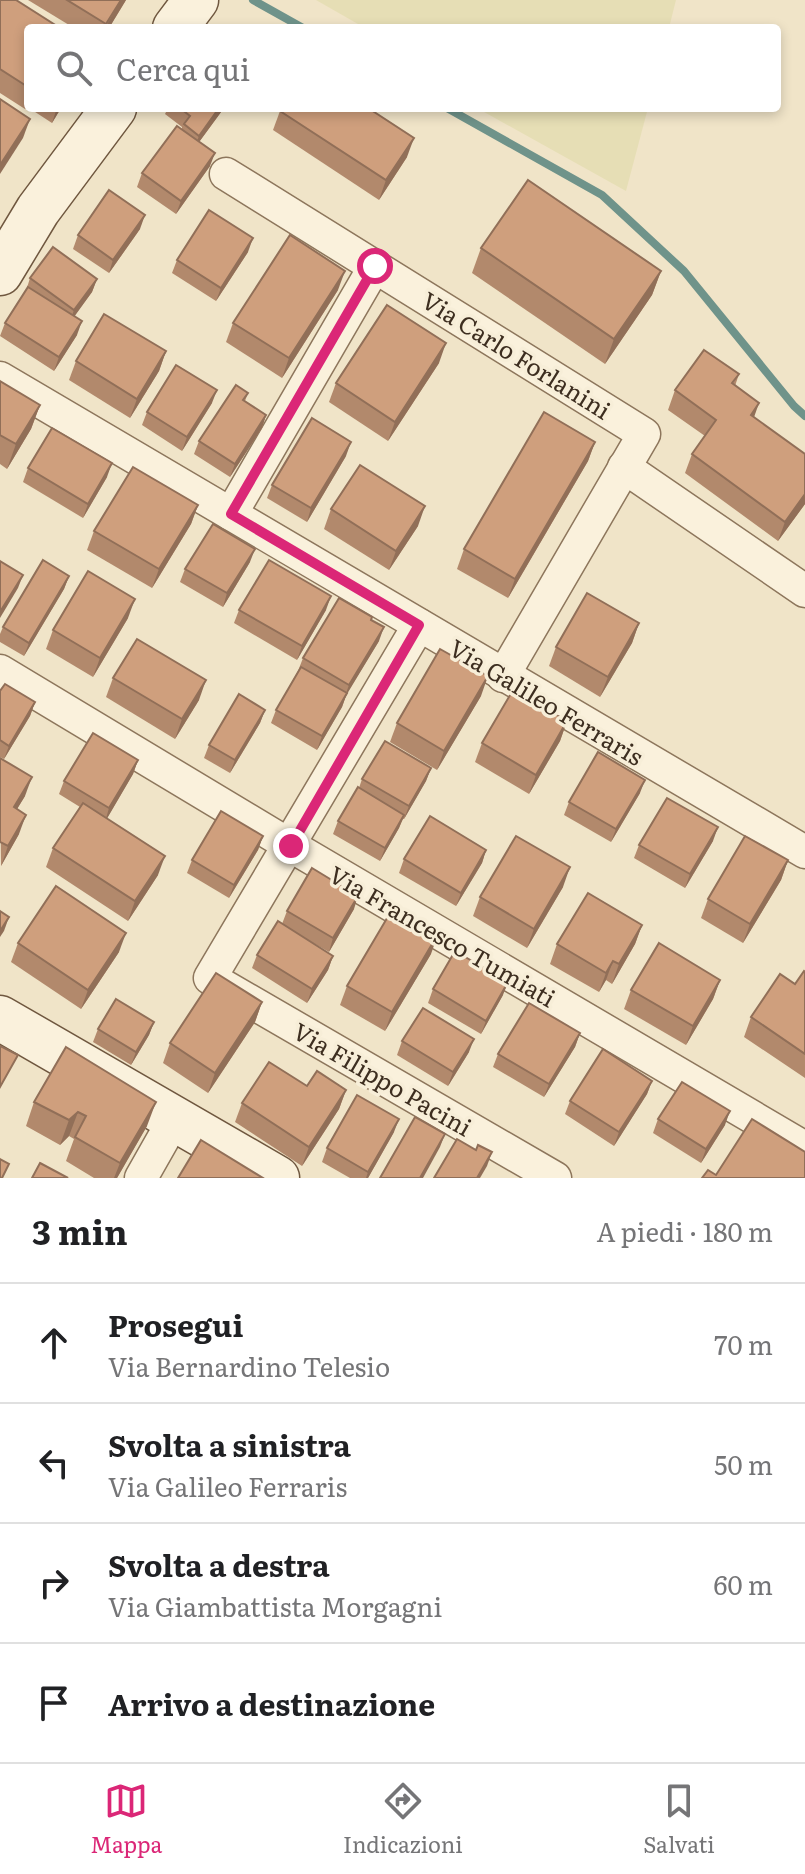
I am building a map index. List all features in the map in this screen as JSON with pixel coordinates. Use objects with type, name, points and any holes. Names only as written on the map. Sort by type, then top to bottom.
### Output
[{"type":"street","points":[[178,24],[196,0]]},
{"type":"street","points":[[0,273],[38,210],[111,112]]},
{"type":"street","name":"Via Carlo Forlanini","points":[[226,174],[644,434],[624,467]]},
{"type":"street","points":[[231,514],[375,266]]},
{"type":"street","name":"Via Galileo Ferraris","points":[[0,378],[805,852]]},
{"type":"street","points":[[503,676],[624,467],[805,591]]},
{"type":"street","points":[[291,846],[419,625]]},
{"type":"street","name":"Via Francesco Tumiati","points":[[0,671],[805,1148]]},
{"type":"street","name":"Via Filippo Pacini","points":[[291,846],[210,978],[555,1178]]},
{"type":"street","points":[[0,1018],[277,1178]]},
{"type":"street","points":[[141,1178],[175,1118]]},
{"type":"shaded area","points":[[316,0],[676,0],[670,24],[358,24]]},
{"type":"shaded area","points":[[484,112],[647,112],[626,191]]},
{"type":"building","points":[[0,0],[16,0],[54,24],[24,24],[24,84],[0,69]]},
{"type":"building","points":[[67,0],[121,0],[106,24]]},
{"type":"building","points":[[0,99],[30,119],[0,165]]},
{"type":"building","points":[[185,112],[216,112],[199,136],[184,124],[190,116]]},
{"type":"building","points":[[282,112],[374,112],[414,138],[386,180]]},
{"type":"building","points":[[177,126],[215,153],[181,201],[142,173]]},
{"type":"building","points":[[528,180],[661,271],[614,339],[481,248]]},
{"type":"building","points":[[109,190],[145,215],[113,260],[78,235]]},
{"type":"building","points":[[209,210],[253,238],[221,288],[177,260]]},
{"type":"building","points":[[290,235],[345,271],[289,358],[233,323]]},
{"type":"building","points":[[53,247],[97,279],[74,310],[30,278]]},
{"type":"building","points":[[28,287],[82,321],[59,357],[5,323]]},
{"type":"building","points":[[387,305],[446,343],[395,422],[336,383]]},
{"type":"building","points":[[104,314],[166,351],[137,399],[76,361]]},
{"type":"building","points":[[704,350],[739,374],[732,383],[759,403],[751,415],[805,454],[805,494],[785,522],[692,454],[716,420],[675,390]]},
{"type":"building","points":[[176,365],[217,390],[187,437],[147,412]]},
{"type":"building","points":[[0,381],[40,405],[16,444],[0,435]]},
{"type":"building","points":[[236,385],[248,393],[243,400],[266,415],[235,464],[199,441]]},
{"type":"building","points":[[544,412],[595,442],[515,579],[464,549]]},
{"type":"building","points":[[312,418],[351,442],[311,508],[272,485]]},
{"type":"building","points":[[52,428],[112,463],[88,504],[28,468]]},
{"type":"building","points":[[360,465],[425,506],[396,551],[331,509]]},
{"type":"building","points":[[133,467],[198,505],[159,569],[94,531]]},
{"type":"building","points":[[213,524],[255,549],[227,593],[185,569]]},
{"type":"building","points":[[43,560],[69,576],[29,643],[3,627]]},
{"type":"building","points":[[269,560],[331,596],[302,646],[239,610]]},
{"type":"building","points":[[0,561],[23,575],[0,612]]},
{"type":"building","points":[[88,571],[135,599],[100,658],[53,630]]},
{"type":"building","points":[[587,593],[639,623],[608,677],[556,647]]},
{"type":"building","points":[[339,598],[384,627],[349,685],[303,658]]},
{"type":"building","points":[[137,639],[206,680],[182,719],[113,678]]},
{"type":"building","points":[[440,649],[488,676],[444,751],[397,723]]},
{"type":"building","points":[[301,667],[347,693],[322,736],[276,710]]},
{"type":"building","points":[[5,684],[35,702],[9,746],[0,740],[0,691]]},
{"type":"building","points":[[513,690],[567,721],[536,775],[482,743]]},
{"type":"building","points":[[239,694],[265,710],[235,760],[209,745]]},
{"type":"building","points":[[93,733],[138,760],[109,808],[64,781]]},
{"type":"building","points":[[385,741],[431,768],[409,806],[362,779]]},
{"type":"building","points":[[598,752],[645,780],[616,829],[569,802]]},
{"type":"building","points":[[0,758],[32,777],[14,807],[26,815],[8,846],[0,842]]},
{"type":"building","points":[[358,787],[404,815],[385,848],[338,821]]},
{"type":"building","points":[[667,798],[718,827],[690,874],[639,845]]},
{"type":"building","points":[[83,803],[165,856],[135,901],[53,848]]},
{"type":"building","points":[[221,811],[263,836],[234,885],[192,860]]},
{"type":"building","points":[[430,816],[486,850],[461,893],[404,859]]},
{"type":"building","points":[[516,836],[570,867],[534,929],[480,897]]},
{"type":"building","points":[[745,836],[788,860],[750,924],[708,899]]},
{"type":"building","points":[[312,868],[358,896],[333,938],[287,911]]},
{"type":"building","points":[[56,886],[126,933],[88,990],[18,943]]},
{"type":"building","points":[[588,893],[642,925],[619,964],[613,961],[606,973],[557,944]]},
{"type":"building","points":[[393,908],[438,934],[392,1012],[347,986]]},
{"type":"building","points":[[0,911],[9,917],[0,931]]},
{"type":"building","points":[[278,921],[333,956],[312,989],[257,955]]},
{"type":"building","points":[[659,943],[720,980],[693,1026],[631,990]]},
{"type":"building","points":[[455,951],[508,982],[486,1021],[433,989]]},
{"type":"building","points":[[804,971],[805,1054],[751,1017],[780,974],[795,984]]},
{"type":"building","points":[[216,973],[262,1002],[215,1073],[170,1043]]},
{"type":"building","points":[[116,999],[154,1022],[136,1052],[98,1029]]},
{"type":"building","points":[[529,1003],[580,1033],[549,1084],[498,1054]]},
{"type":"building","points":[[423,1008],[474,1039],[453,1072],[402,1041]]},
{"type":"building","points":[[0,1046],[18,1055],[0,1087]]},
{"type":"building","points":[[66,1047],[156,1102],[120,1163],[75,1137],[86,1116],[78,1112],[69,1120],[34,1102]]},
{"type":"building","points":[[603,1049],[652,1081],[619,1132],[570,1101]]},
{"type":"building","points":[[269,1062],[307,1086],[317,1071],[346,1090],[309,1147],[242,1103]]},
{"type":"building","points":[[682,1082],[730,1111],[706,1149],[658,1119]]},
{"type":"building","points":[[357,1095],[399,1119],[368,1172],[327,1148]]},
{"type":"building","points":[[415,1117],[445,1134],[420,1178],[380,1178]]},
{"type":"building","points":[[752,1119],[805,1152],[805,1178],[702,1178],[708,1170],[716,1175]]},
{"type":"building","points":[[457,1139],[476,1150],[478,1145],[492,1152],[477,1178],[434,1178]]},
{"type":"building","points":[[201,1140],[263,1178],[178,1178]]},
{"type":"building","points":[[0,1159],[9,1164],[2,1178],[0,1178]]},
{"type":"building","points":[[40,1163],[68,1178],[32,1178]]},
{"type":"waterway","points":[[253,0],[296,24]]},
{"type":"waterway","points":[[454,112],[602,195],[684,271],[805,416]]},
{"type":"route","points":[[291,846],[419,625],[231,514],[375,266]]}]
